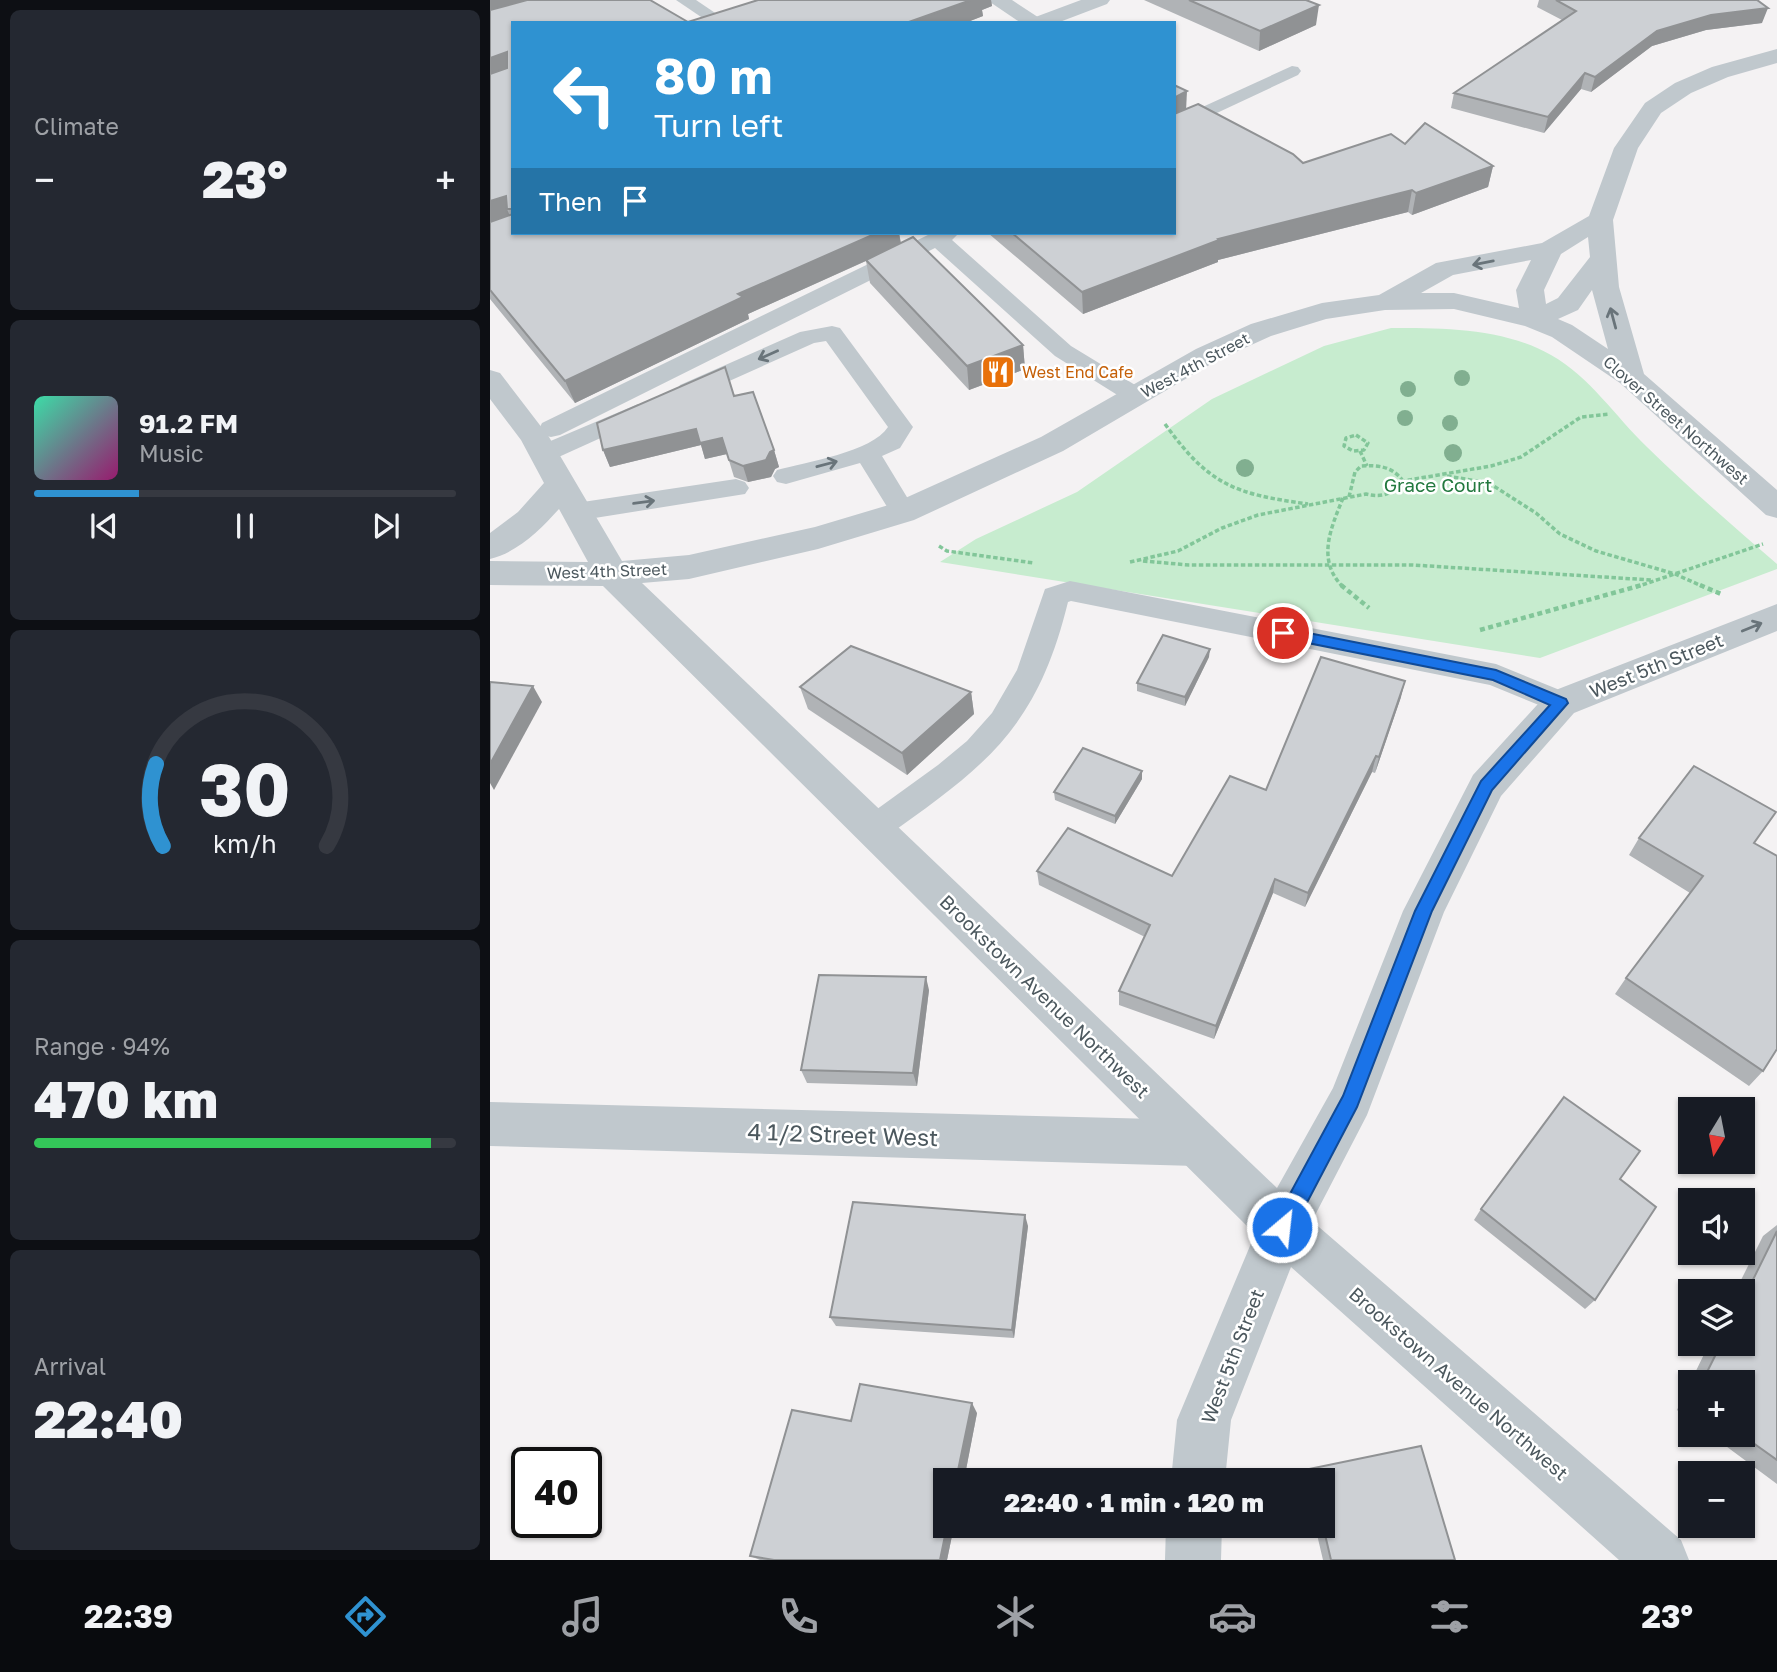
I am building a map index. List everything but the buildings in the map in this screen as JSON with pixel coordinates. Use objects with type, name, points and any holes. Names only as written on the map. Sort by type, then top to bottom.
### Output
[{"type":"street","points":[[997,0],[1034,21]]},
{"type":"street","points":[[1042,21],[1100,0]]},
{"type":"street","points":[[1630,376],[1605,287],[1600,220],[1626,148],[1654,108],[1683,88],[1720,72],[1777,56]]},
{"type":"street","points":[[1385,302],[1444,269],[1550,249],[1600,220]]},
{"type":"street","points":[[1550,249],[1530,290],[1534,320],[1568,304],[1602,258]]},
{"type":"street","name":"West 4th Street","points":[[490,573],[612,574],[689,567],[818,538],[903,512],[1052,443],[1206,355],[1261,330],[1322,311],[1385,302],[1454,301],[1534,320]]},
{"type":"street","name":"Clover Street Northwest","points":[[1534,320],[1562,331],[1630,376],[1777,507]]},
{"type":"street","name":"Brookstown Avenue Northwest","points":[[490,379],[553,472],[612,574],[1282,1227],[1661,1560]]},
{"type":"street","points":[[490,548],[506,540],[547,503],[553,472]]},
{"type":"street","name":"West 5th Street","points":[[1199,1468],[1204,1420],[1282,1227],[1351,1100],[1424,911],[1487,786],[1560,703],[1777,617]]},
{"type":"street","name":"4 1/2 Street West","points":[[490,1124],[1196,1143]]},
{"type":"street","points":[[1193,1560],[1194,1538]]},
{"type":"lane","points":[[684,0],[719,21]]},
{"type":"lane","points":[[1176,126],[1292,71]]},
{"type":"lane","points":[[553,472],[943,236],[1063,351],[1136,396]]},
{"type":"lane","points":[[553,472],[666,400],[808,337],[832,333],[901,427],[891,442],[867,453],[786,475]]},
{"type":"lane","points":[[867,453],[903,512]]},
{"type":"lane","points":[[553,472],[736,488]]},
{"type":"lane","points":[[873,829],[950,775],[993,735],[1020,693],[1047,629],[1055,596],[1070,591],[1496,675],[1560,703]]},
{"type":"path","points":[[1126,562],[1178,551],[1222,528],[1258,515],[1366,494],[1378,497],[1393,493],[1403,481],[1444,475],[1521,457],[1581,417],[1607,414]]},
{"type":"path","points":[[1165,424],[1186,455],[1224,485],[1254,497],[1312,505]]},
{"type":"path","points":[[1352,436],[1363,438],[1367,445],[1360,451],[1346,448],[1344,440],[1352,436]]},
{"type":"path","points":[[1360,451],[1367,466]]},
{"type":"path","points":[[1349,497],[1355,472],[1361,466],[1382,465],[1398,474],[1403,481]]},
{"type":"path","points":[[1444,475],[1489,483],[1536,513],[1560,534],[1596,551],[1675,574],[1722,595]]},
{"type":"path","points":[[1343,498],[1324,548],[1327,564],[1333,576],[1372,610]]},
{"type":"path","points":[[1470,632],[1502,626],[1656,581],[1764,544]]},
{"type":"path","points":[[940,546],[947,551],[1036,564]]},
{"type":"path","points":[[1138,560],[1189,565],[1413,565],[1656,581]]},
{"type":"green space","name":"Grace Court","points":[[1391,328],[1473,331],[1513,339],[1551,355],[1578,374],[1647,447],[1777,564],[1777,569],[1540,658],[940,562],[976,539],[1077,492],[1212,399],[1324,346]]},
{"type":"place","name":"West End Cafe","points":[[998,372]]},
{"type":"route","points":[[1282,1227],[1351,1100],[1424,911],[1487,786],[1560,703],[1496,675],[1283,633]]}]
